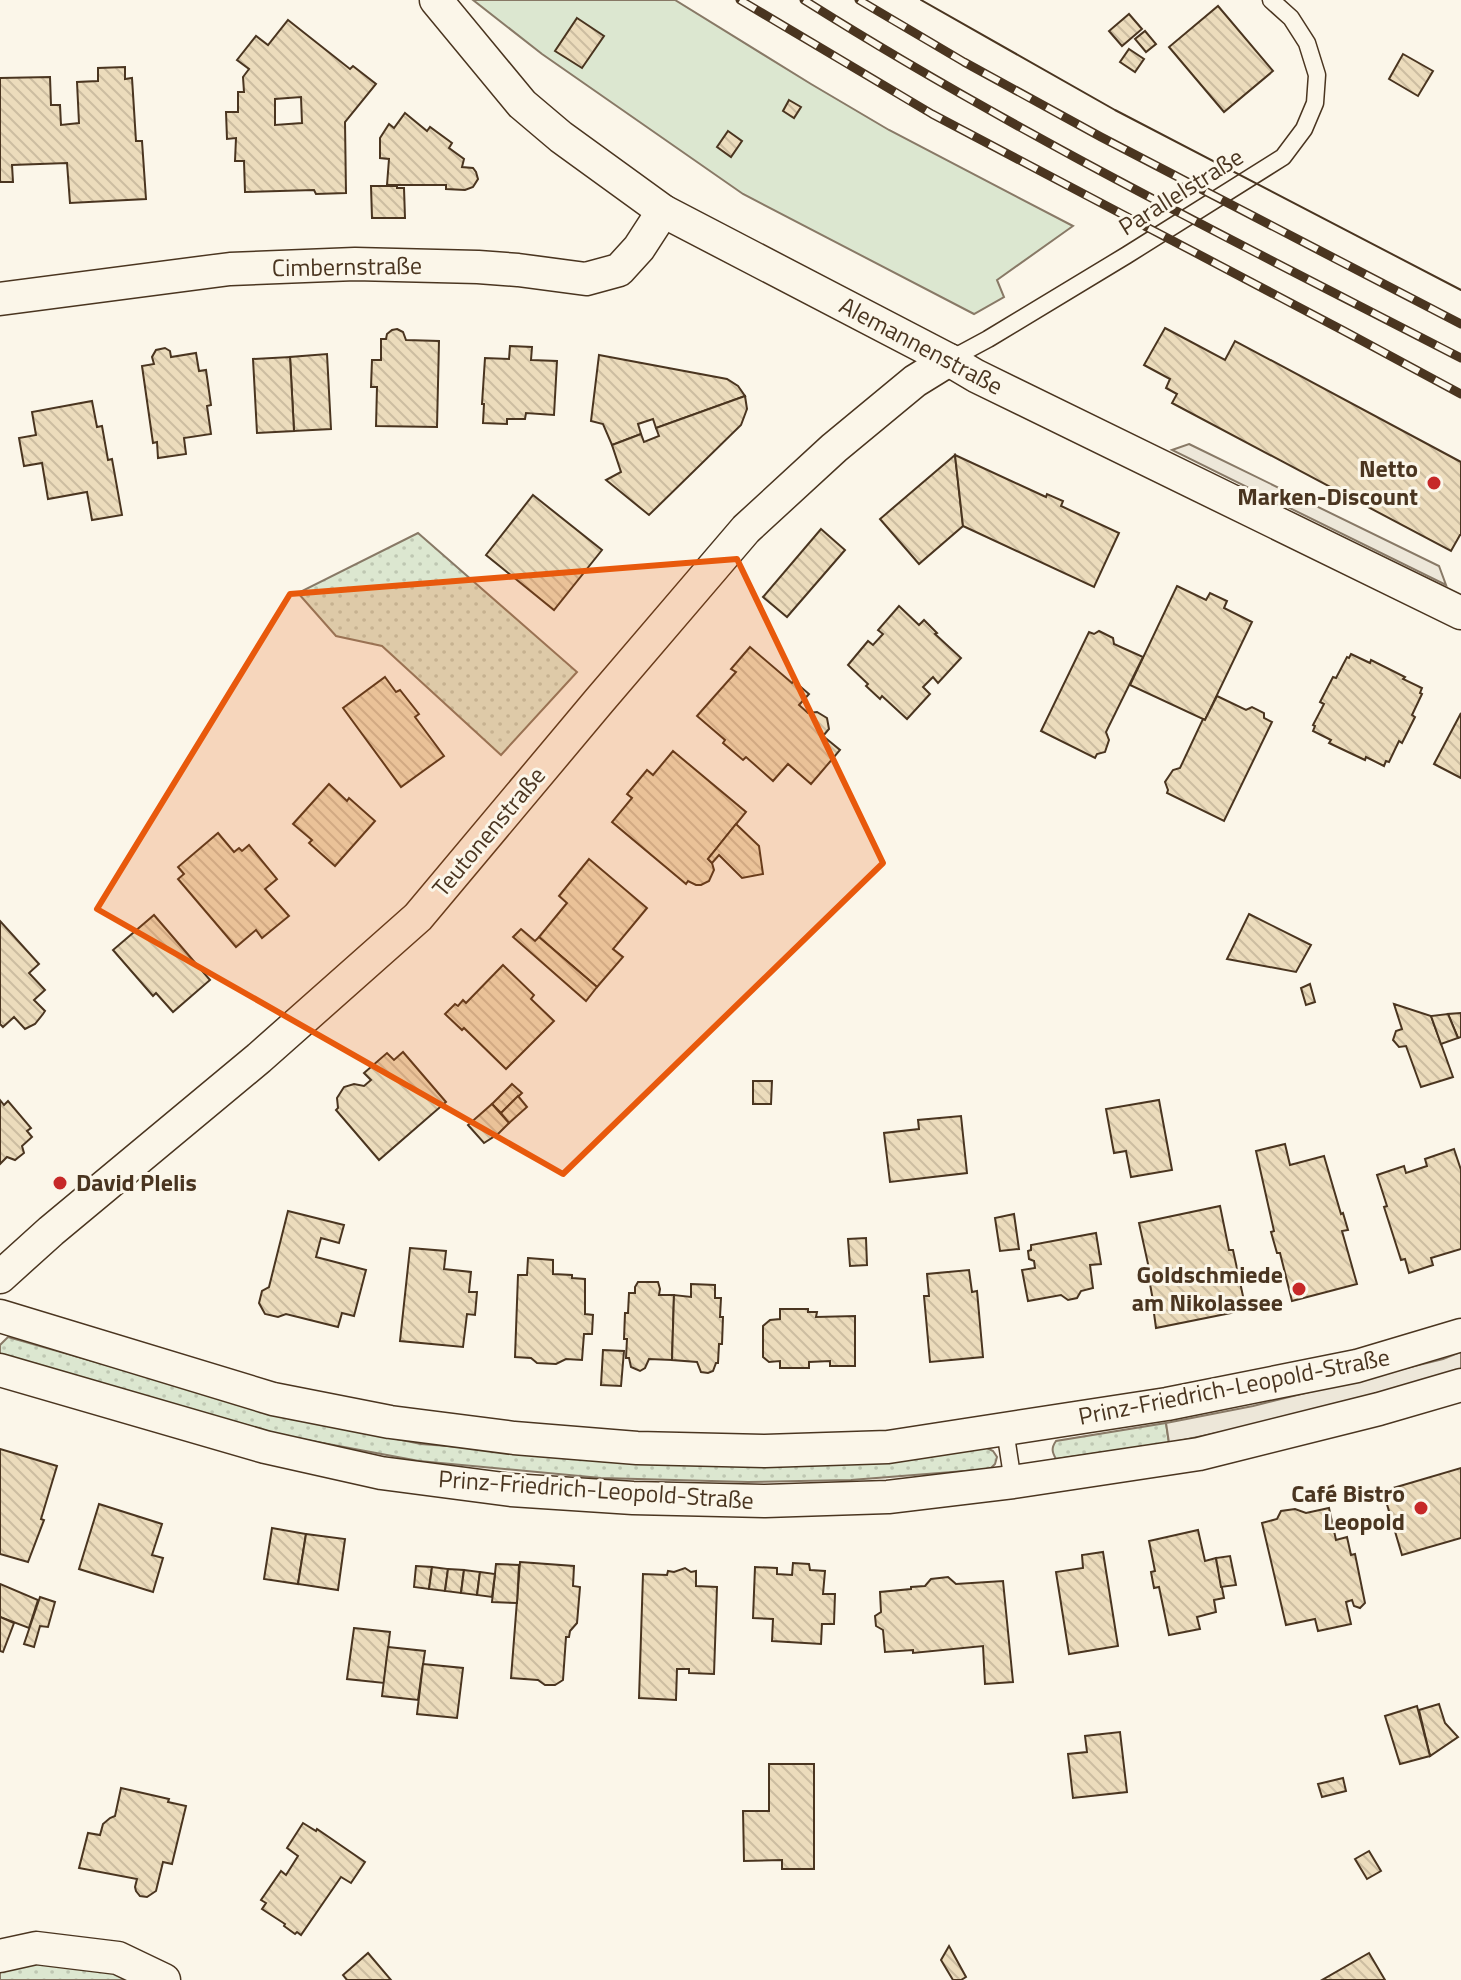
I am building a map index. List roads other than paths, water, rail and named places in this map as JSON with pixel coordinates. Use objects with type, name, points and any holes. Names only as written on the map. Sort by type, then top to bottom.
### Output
[{"type":"street","name":"Alemannenstraße","points":[[436,0],[522,104],[561,137],[663,211],[976,376],[1461,613]]},
{"type":"street","name":"Cimbernstraße","points":[[0,299],[230,269],[355,264],[478,267],[586,279],[619,270],[639,248],[663,211]]},
{"type":"street","name":"Teutonenstraße","points":[[0,1277],[259,1058],[418,917],[746,529],[823,458],[915,381],[949,360]]},
{"type":"street","name":"Prinz-Friedrich-Leopold-Straße","points":[[0,1316],[273,1399],[390,1422],[514,1438],[637,1448],[765,1451],[888,1447],[1190,1400],[1342,1369],[1461,1335]]},
{"type":"street","name":"Prinz-Friedrich-Leopold-Straße","points":[[0,1370],[280,1450],[381,1473],[511,1490],[633,1498],[765,1501],[888,1497],[1199,1454],[1461,1385]]},
{"type":"street","points":[[0,1956],[36,1948],[118,1958],[164,1980]]},
{"type":"lane","name":"Parallelstraße","points":[[949,360],[1127,255],[1283,157],[1304,129],[1315,103],[1317,75],[1307,43],[1291,18],[1271,0]]},
{"type":"lane","points":[[1005,1430],[1013,1482]]},
{"type":"tram line","points":[[921,0],[1115,110],[1461,290]]},
{"type":"railway","points":[[740,0],[932,114],[1461,394]]},
{"type":"railway","points":[[804,0],[1046,142],[1461,358]]},
{"type":"railway","points":[[859,0],[1101,137],[1461,324]]},
{"type":"place","name":"Netto Marken-Discount","points":[[1434,483]]},
{"type":"place","name":"David Plelis","points":[[60,1183]]},
{"type":"place","name":"Goldschmiede am Nikolassee","points":[[1299,1289]]},
{"type":"place","name":"Café Bistro Leopold","points":[[1421,1508]]}]
